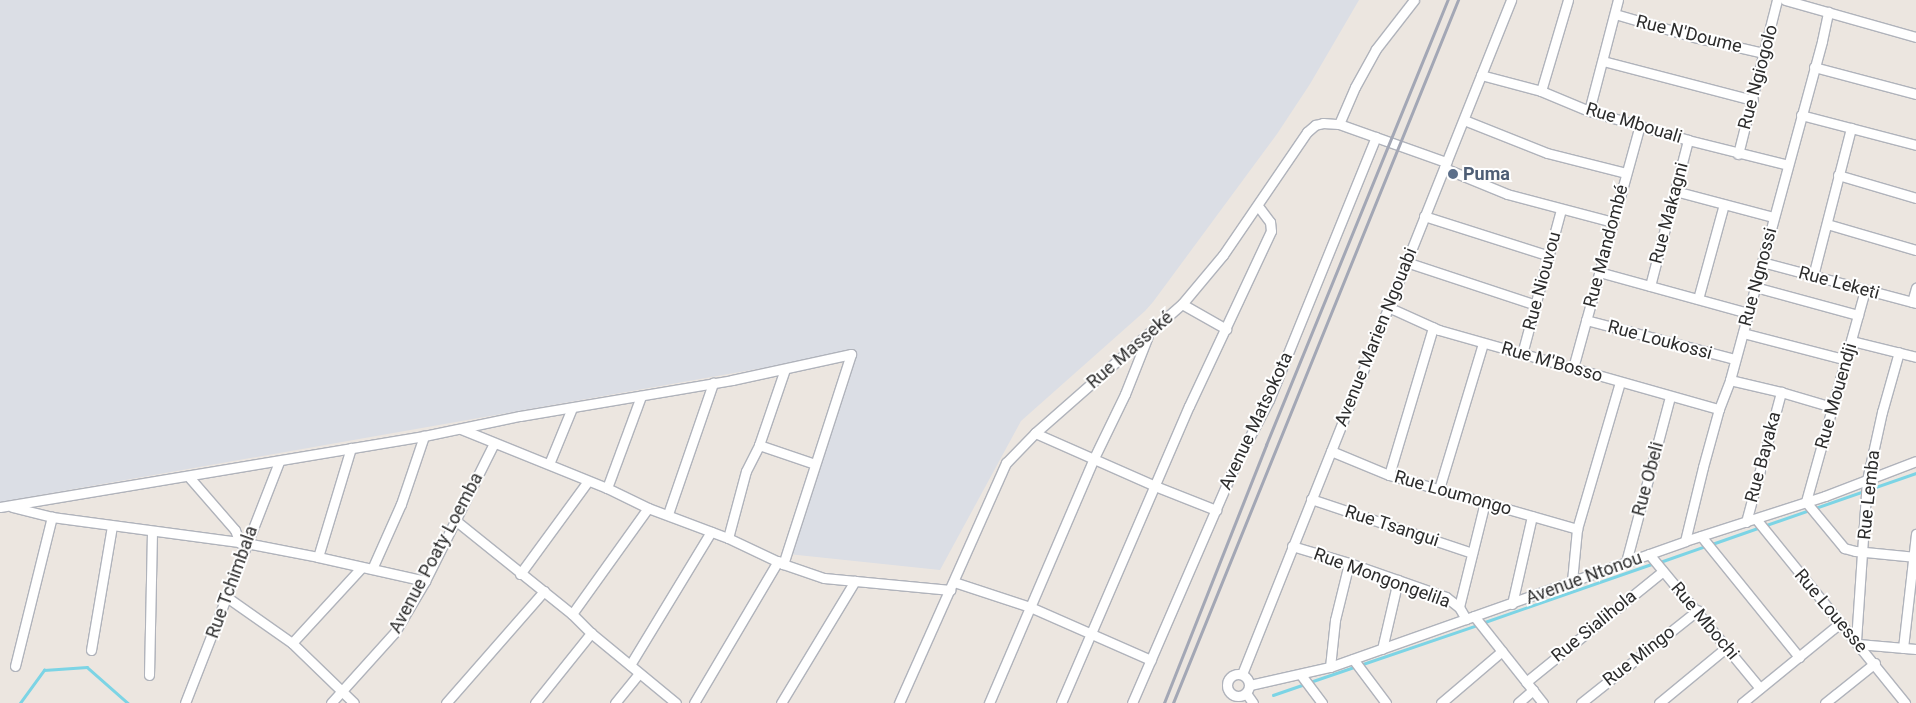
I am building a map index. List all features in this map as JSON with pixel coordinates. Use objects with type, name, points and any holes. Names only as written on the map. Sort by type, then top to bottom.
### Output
[{"type":"street","points":[[1340,124],[1355,87],[1376,49],[1414,0]]},
{"type":"street","name":"Avenue Marien Ngouabi","points":[[1234,699],[1230,692],[1228,681],[1236,674],[1242,674],[1511,0]]},
{"type":"street","points":[[1541,91],[1568,0]]},
{"type":"street","points":[[1589,111],[1618,0]]},
{"type":"street","name":"Rue Ngiogolo","points":[[1738,154],[1777,0]]},
{"type":"street","points":[[1785,0],[1916,37]]},
{"type":"street","name":"Rue Ngnossi","points":[[1685,542],[1719,409],[1730,380],[1743,333],[1828,12]]},
{"type":"street","name":"Rue N'Doume","points":[[1615,14],[1694,37],[1764,53]]},
{"type":"street","points":[[1603,61],[1752,100]]},
{"type":"street","points":[[1814,67],[1916,94]]},
{"type":"street","name":"Rue Mbouali","points":[[1481,75],[1541,91],[1589,111],[1738,154],[1788,165]]},
{"type":"street","points":[[1801,115],[1916,145]]},
{"type":"street","points":[[1464,120],[1546,153],[1626,174]]},
{"type":"street","name":"Rue Masseké","points":[[899,703],[952,586],[982,512],[1006,463],[1035,433],[1182,304],[1223,254],[1258,206],[1307,132],[1315,125],[1323,123],[1340,124],[1445,165],[1507,194],[1613,222]]},
{"type":"street","name":"Rue Mandombé","points":[[1573,368],[1640,125]]},
{"type":"street","points":[[1813,276],[1851,128]]},
{"type":"street","name":"Avenue Matsokota","points":[[1132,703],[1236,463],[1269,400],[1376,137]]},
{"type":"street","name":"Rue Makagni","points":[[1650,286],[1688,140]]},
{"type":"street","points":[[1838,175],[1916,198]]},
{"type":"street","points":[[1675,190],[1774,217]]},
{"type":"street","points":[[1698,299],[1724,204]]},
{"type":"street","points":[[1061,703],[1155,486],[1271,231],[1270,222],[1258,206]]},
{"type":"street","name":"Rue Niouvou","points":[[1522,354],[1560,209]]},
{"type":"street","points":[[1424,216],[1549,256]]},
{"type":"street","points":[[1827,224],[1916,250]]},
{"type":"street","points":[[1406,262],[1536,305]]},
{"type":"street","name":"Rue Leketi","points":[[1762,262],[1914,302]]},
{"type":"street","points":[[1599,272],[1748,313]]},
{"type":"street","points":[[1755,287],[1858,315]]},
{"type":"street","points":[[1914,302],[1916,288]]},
{"type":"street","name":"Rue Mouendji","points":[[1806,502],[1865,290]]},
{"type":"street","points":[[1182,304],[1226,329]]},
{"type":"street","name":"Rue M'Bosso","points":[[1388,307],[1433,327],[1483,343],[1670,397],[1719,409]]},
{"type":"street","name":"Rue Loukossi","points":[[1586,320],[1735,359]]},
{"type":"street","points":[[1389,475],[1433,327]]},
{"type":"street","points":[[989,703],[1093,460],[1125,394],[1149,332]]},
{"type":"street","points":[[1743,333],[1847,360]]},
{"type":"street","points":[[1852,341],[1916,357]]},
{"type":"street","points":[[1439,489],[1483,343]]},
{"type":"street","name":"Rue Lemba","points":[[1857,642],[1867,480],[1882,412],[1899,352]]},
{"type":"street","points":[[4,506],[189,477],[424,436],[713,383],[851,354],[781,563],[694,703]]},
{"type":"street","points":[[728,538],[746,471],[759,446],[785,369]]},
{"type":"street","points":[[1730,380],[1832,407]]},
{"type":"street","points":[[1572,581],[1577,529],[1620,382]]},
{"type":"street","points":[[668,514],[713,383]]},
{"type":"street","name":"Rue Bayaka","points":[[1746,522],[1781,392]]},
{"type":"street","points":[[607,488],[640,396]]},
{"type":"street","name":"Rue Obeli","points":[[1626,562],[1670,397]]},
{"type":"street","points":[[549,464],[572,408]]},
{"type":"street","points":[[461,429],[607,488],[648,508],[728,538],[781,563],[824,578],[952,586],[1030,607],[1150,660]]},
{"type":"street","points":[[1035,433],[1093,460],[1216,510]]},
{"type":"street","points":[[372,569],[401,504],[424,436]]},
{"type":"street","name":"Avenue Poaty Loemba","points":[[330,703],[392,637],[425,581],[494,443]]},
{"type":"street","points":[[759,446],[815,464]]},
{"type":"street","points":[[318,557],[351,448]]},
{"type":"street","name":"Rue Loumongo","points":[[1330,451],[1389,475],[1577,529]]},
{"type":"street","name":"Avenue Ntonou","points":[[1234,699],[1248,689],[1330,667],[1649,554],[1806,502],[1916,461]]},
{"type":"street","name":"Rue Tchimbala","points":[[186,703],[228,598],[243,543],[279,462]]},
{"type":"street","points":[[189,477],[235,530],[243,543]]},
{"type":"street","points":[[520,574],[588,481]]},
{"type":"street","name":"Rue Tsangui","points":[[1311,500],[1472,553]]},
{"type":"street","points":[[1459,607],[1485,502]]},
{"type":"street","points":[[1806,502],[1844,548],[1915,557]]},
{"type":"street","points":[[4,506],[52,517],[243,543],[318,557],[425,581]]},
{"type":"street","points":[[572,614],[648,508]]},
{"type":"street","points":[[1512,604],[1532,516]]},
{"type":"street","points":[[15,666],[52,517]]},
{"type":"street","name":"Rue Louesse","points":[[1756,519],[1857,642],[1904,703]]},
{"type":"street","points":[[456,520],[520,574],[572,614],[591,633],[676,703]]},
{"type":"street","points":[[91,650],[112,526]]},
{"type":"street","points":[[149,675],[152,532]]},
{"type":"street","points":[[630,665],[711,532]]},
{"type":"street","points":[[1903,648],[1915,557],[1916,534]]},
{"type":"street","points":[[1701,536],[1799,657]]},
{"type":"street","name":"Rue Mongongelila","points":[[1292,546],[1446,597],[1470,617],[1502,651],[1543,703]]},
{"type":"street","name":"Rue Mbochi","points":[[1649,554],[1698,610],[1760,688]]},
{"type":"street","points":[[1330,667],[1335,620],[1349,564]]},
{"type":"street","points":[[292,643],[361,568]]},
{"type":"street","name":"Rue Sialihola","points":[[1526,682],[1663,571]]},
{"type":"street","points":[[1382,649],[1398,580]]},
{"type":"street","points":[[781,703],[855,581]]},
{"type":"street","points":[[446,703],[544,592]]},
{"type":"street","points":[[228,598],[292,643],[340,692],[354,703]]},
{"type":"street","name":"Rue Mingo","points":[[1581,703],[1698,610]]},
{"type":"street","points":[[1742,703],[1840,623]]},
{"type":"street","points":[[535,703],[591,633]]},
{"type":"street","points":[[1857,642],[1916,649]]},
{"type":"street","points":[[1659,703],[1727,647]]},
{"type":"street","points":[[1441,703],[1502,651]]},
{"type":"street","points":[[1353,659],[1386,703]]},
{"type":"street","points":[[1831,701],[1874,664]]},
{"type":"street","points":[[615,703],[639,673]]},
{"type":"street","points":[[1242,674],[1246,676],[1253,703]]},
{"type":"street","points":[[1301,675],[1322,703]]},
{"type":"street","points":[[1518,703],[1533,690]]},
{"type":"shaded area","points":[[0,0],[1359,0],[1310,84],[1277,134],[1153,302],[1021,421],[940,570],[788,554],[854,352],[0,502]]},
{"type":"waterway","points":[[1712,544],[1916,473]]},
{"type":"waterway","points":[[1660,562],[1706,546]]},
{"type":"waterway","points":[[1482,623],[1654,563]]},
{"type":"waterway","points":[[1310,682],[1477,625]]},
{"type":"waterway","points":[[20,703],[44,670],[87,667],[128,703]]},
{"type":"waterway","points":[[1273,695],[1305,684]]},
{"type":"railway","points":[[1164,703],[1266,445],[1448,0]]},
{"type":"railway","points":[[1173,703],[1458,0]]},
{"type":"place","name":"Puma","points":[[1453,174]]}]
